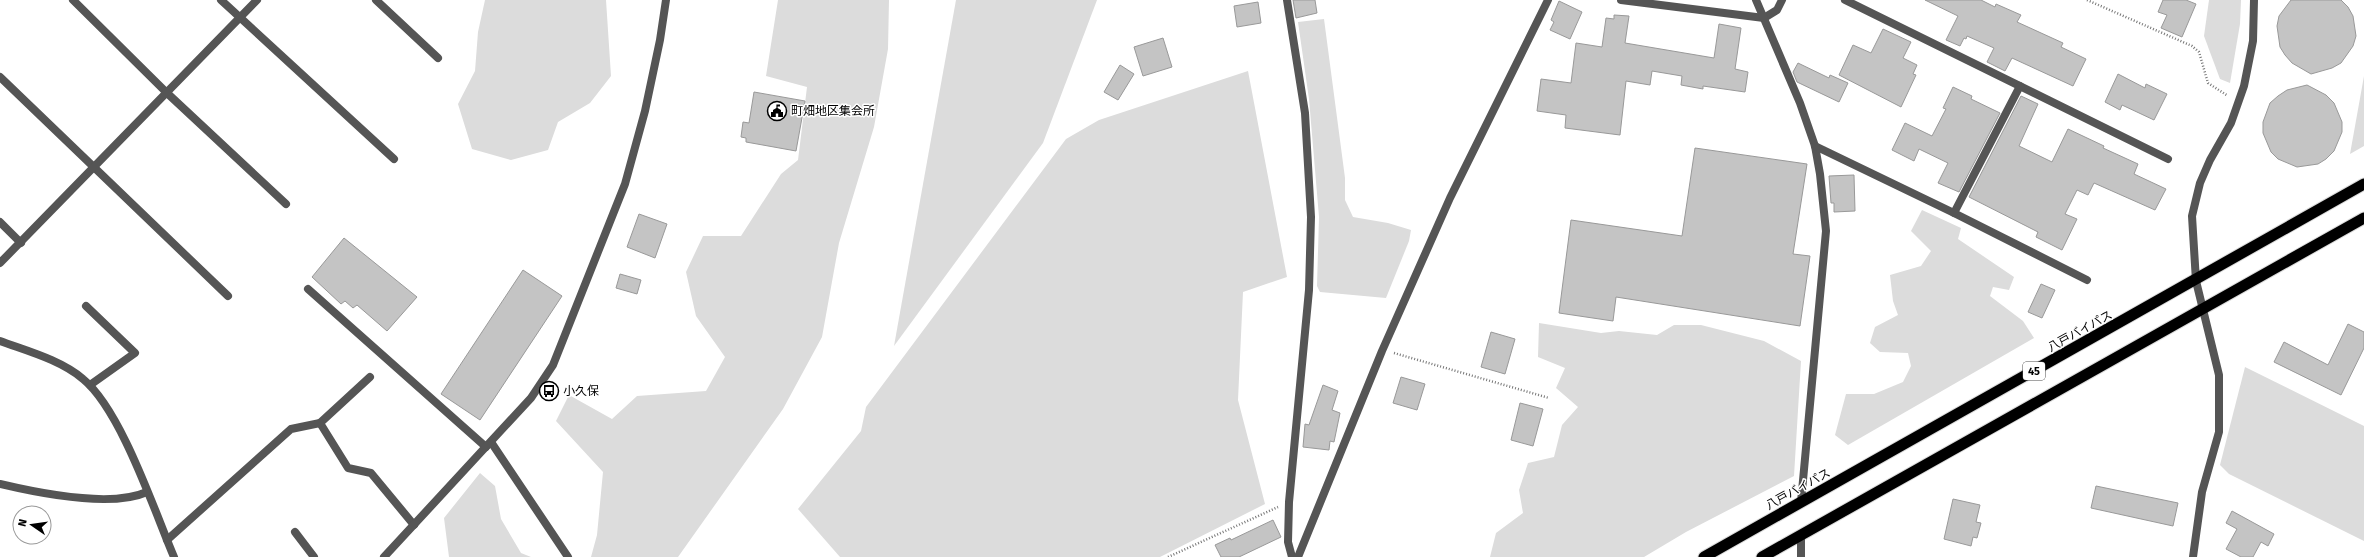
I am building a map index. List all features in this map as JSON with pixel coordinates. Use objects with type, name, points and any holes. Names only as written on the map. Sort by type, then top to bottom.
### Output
[{"type":"highway","name":"八戸バイパス","points":[[1704,557],[2196,281],[2364,184]]},
{"type":"highway","name":"45","points":[[1762,557],[2364,218]]},
{"type":"street","points":[[73,0],[167,93],[286,204]]},
{"type":"street","points":[[222,0],[394,159]]},
{"type":"street","points":[[0,263],[95,168],[257,0]]},
{"type":"street","points":[[376,0],[438,58]]},
{"type":"street","points":[[384,557],[531,398],[553,365],[568,331],[625,184],[645,111],[660,40],[666,0]]},
{"type":"street","points":[[1287,0],[1305,113],[1311,217],[1309,290],[1289,502],[1288,542],[1292,557]]},
{"type":"street","points":[[1298,557],[1382,351],[1450,198],[1548,0]]},
{"type":"street","points":[[1621,0],[1764,18],[1777,10],[1782,0]]},
{"type":"street","points":[[1756,0],[1800,103],[1815,146],[1820,174],[1826,231],[1801,502]]},
{"type":"street","points":[[1845,0],[2168,159]]},
{"type":"street","points":[[2193,557],[2202,492],[2219,432],[2220,375],[2202,310],[2196,281],[2192,216],[2200,183],[2210,160],[2231,123],[2239,102],[2253,41],[2254,0]]},
{"type":"street","points":[[0,77],[228,296]]},
{"type":"street","points":[[1954,213],[2020,86]]},
{"type":"street","points":[[1815,146],[1954,213],[2087,280]]},
{"type":"street","points":[[0,222],[21,243]]},
{"type":"street","points":[[308,289],[488,445],[568,557]]},
{"type":"street","points":[[86,306],[135,353],[90,385]]},
{"type":"street","points":[[0,341],[51,361],[82,377],[90,385],[112,417],[130,452],[174,557]]},
{"type":"street","points":[[167,540],[291,429],[320,423],[370,377]]},
{"type":"street","points":[[320,423],[348,468],[371,473],[414,525]]},
{"type":"street","points":[[0,484],[42,494],[80,498],[136,497],[147,492]]},
{"type":"street","points":[[295,532],[314,557]]},
{"type":"street","points":[[1801,535],[1801,557]]},
{"type":"path","points":[[2087,0],[2192,46],[2199,52],[2208,83],[2239,102]]},
{"type":"path","points":[[1382,351],[1549,398]]},
{"type":"path","points":[[1168,557],[1289,502]]},
{"type":"shaded area","points":[[485,0],[606,0],[611,76],[590,103],[558,122],[548,150],[511,160],[472,149],[458,104],[475,71],[478,32]]},
{"type":"shaded area","points":[[778,0],[889,0],[888,49],[874,127],[839,243],[822,337],[783,409],[678,557],[591,557],[597,535],[603,472],[556,421],[569,395],[612,419],[637,396],[706,391],[725,357],[696,316],[686,272],[703,236],[741,236],[781,174],[798,160],[807,87],[766,76]]},
{"type":"shaded area","points":[[956,0],[1097,0],[1043,143],[894,346]]},
{"type":"shaded area","points":[[2209,0],[2241,0],[2240,24],[2230,83],[2220,79],[2204,36]]},
{"type":"shaded area","points":[[1324,19],[1345,178],[1345,200],[1353,217],[1388,223],[1411,230],[1409,241],[1386,298],[1320,292],[1317,286],[1319,217],[1309,99],[1298,22]]},
{"type":"shaded area","points":[[1248,71],[1287,277],[1243,292],[1238,400],[1265,504],[1160,557],[840,557],[798,509],[861,431],[866,407],[1066,139],[1099,120]]},
{"type":"shaded area","points":[[2364,76],[2364,146],[2350,154]]},
{"type":"shaded area","points":[[1922,210],[1961,228],[1958,239],[2014,277],[2009,290],[1993,287],[1990,296],[2023,321],[2034,338],[1848,445],[1835,435],[1846,394],[1874,394],[1903,382],[1911,366],[1908,353],[1880,352],[1870,343],[1875,327],[1898,315],[1893,301],[1890,275],[1921,266],[1931,251],[1911,231]]},
{"type":"shaded area","points":[[1539,323],[1601,333],[1619,331],[1657,335],[1674,325],[1701,325],[1764,341],[1801,361],[1794,476],[1686,532],[1644,557],[1490,557],[1496,533],[1523,513],[1519,490],[1528,463],[1554,457],[1562,425],[1578,407],[1556,388],[1565,368],[1538,357]]},
{"type":"shaded area","points":[[2245,367],[2364,426],[2364,541],[2229,474],[2220,465]]},
{"type":"shaded area","points":[[480,473],[495,486],[501,519],[521,553],[531,557],[449,557],[444,518]]},
{"type":"building","points":[[1293,0],[1315,0],[1317,13],[1296,18]]},
{"type":"building","points":[[1925,0],[1981,0],[1995,7],[1996,4],[2021,15],[2017,22],[2063,43],[2061,47],[2086,59],[2073,86],[2012,58],[2005,71],[1987,62],[1994,48],[1967,36],[1966,39],[1964,38],[1960,46],[1946,40],[1958,16]]},
{"type":"building","points":[[2163,0],[2186,0],[2196,4],[2182,37],[2161,28],[2167,15],[2158,12]]},
{"type":"building","points":[[2291,0],[2341,0],[2348,7],[2353,16],[2356,36],[2353,46],[2341,63],[2332,68],[2311,74],[2292,63],[2285,55],[2280,47],[2277,26],[2279,16]]},
{"type":"building","points":[[1559,1],[1582,12],[1570,39],[1550,30],[1554,22],[1551,20]]},
{"type":"building","points":[[1258,2],[1261,23],[1237,27],[1234,6]]},
{"type":"building","points":[[1614,15],[1629,16],[1625,43],[1714,58],[1719,24],[1741,28],[1735,69],[1748,72],[1745,92],[1703,86],[1703,89],[1681,85],[1682,76],[1652,71],[1650,85],[1626,81],[1620,135],[1565,128],[1566,115],[1537,111],[1541,79],[1571,83],[1576,43],[1602,47],[1606,18],[1614,19]]},
{"type":"building","points":[[1883,29],[1911,42],[1903,58],[1917,65],[1913,74],[1916,75],[1901,107],[1839,75],[1853,45],[1871,53]]},
{"type":"building","points":[[1163,38],[1172,67],[1143,76],[1134,47]]},
{"type":"building","points":[[1798,63],[1829,78],[1830,75],[1848,83],[1839,102],[1797,82],[1793,72]]},
{"type":"building","points":[[1120,65],[1134,74],[1118,100],[1104,92]]},
{"type":"building","points":[[2118,74],[2145,88],[2146,84],[2167,94],[2154,120],[2122,105],[2120,110],[2105,102]]},
{"type":"building","points":[[2307,85],[2326,95],[2334,103],[2342,122],[2342,132],[2334,151],[2326,159],[2318,164],[2297,167],[2278,159],[2271,152],[2263,133],[2263,122],[2270,103],[2278,96],[2287,90]]},
{"type":"building","points":[[1953,87],[1972,96],[1971,99],[2000,113],[1959,192],[1938,183],[1948,163],[1919,149],[1914,161],[1892,150],[1905,123],[1932,136],[1946,109],[1943,108]]},
{"type":"building","name":"町畑地区集会所","points":[[754,92],[805,101],[796,151],[746,142],[746,138],[741,137],[743,122],[749,123]]},
{"type":"building","points":[[2021,96],[2038,104],[2019,146],[2052,162],[2068,129],[2104,146],[2103,148],[2138,164],[2134,174],[2166,189],[2155,210],[2094,183],[2088,195],[2077,190],[2065,214],[2077,219],[2062,250],[2036,237],[2038,232],[1969,197]]},
{"type":"building","points":[[1695,148],[1807,164],[1793,254],[1810,256],[1800,326],[1616,297],[1613,321],[1559,313],[1571,220],[1682,236]]},
{"type":"building","points":[[1854,175],[1855,211],[1834,212],[1834,203],[1831,203],[1829,176]]},
{"type":"building","points":[[639,214],[667,224],[655,258],[627,247]]},
{"type":"building","points":[[344,238],[417,297],[387,331],[357,305],[353,308],[345,301],[341,304],[312,277]]},
{"type":"building","points":[[523,270],[562,296],[480,420],[441,394]]},
{"type":"building","points":[[620,274],[641,280],[637,294],[616,288]]},
{"type":"building","points":[[2041,284],[2055,290],[2042,318],[2028,312]]},
{"type":"building","points":[[2348,324],[2364,332],[2364,348],[2341,395],[2274,362],[2284,342],[2328,365]]},
{"type":"building","points":[[1491,332],[1515,339],[1505,374],[1481,367]]},
{"type":"building","points":[[1401,377],[1425,384],[1417,410],[1393,403]]},
{"type":"building","points":[[1323,385],[1338,391],[1332,410],[1340,413],[1334,442],[1330,441],[1329,450],[1303,447],[1305,424],[1309,425]]},
{"type":"building","points":[[1520,403],[1543,409],[1533,446],[1511,440]]},
{"type":"building","points":[[2096,486],[2178,503],[2173,526],[2091,508]]},
{"type":"building","points":[[1953,499],[1980,505],[1976,522],[1981,523],[1977,538],[1973,537],[1971,546],[1944,539]]},
{"type":"building","points":[[2232,511],[2274,534],[2268,546],[2261,542],[2253,557],[2241,557],[2226,549],[2237,529],[2226,523]]},
{"type":"building","points":[[1273,520],[1281,537],[1239,557],[1221,557],[1215,545],[1230,538],[1231,540]]},
{"type":"place","name":"町畑地区集会所","points":[[777,111]]},
{"type":"place","name":"小久保","points":[[549,391]]}]
